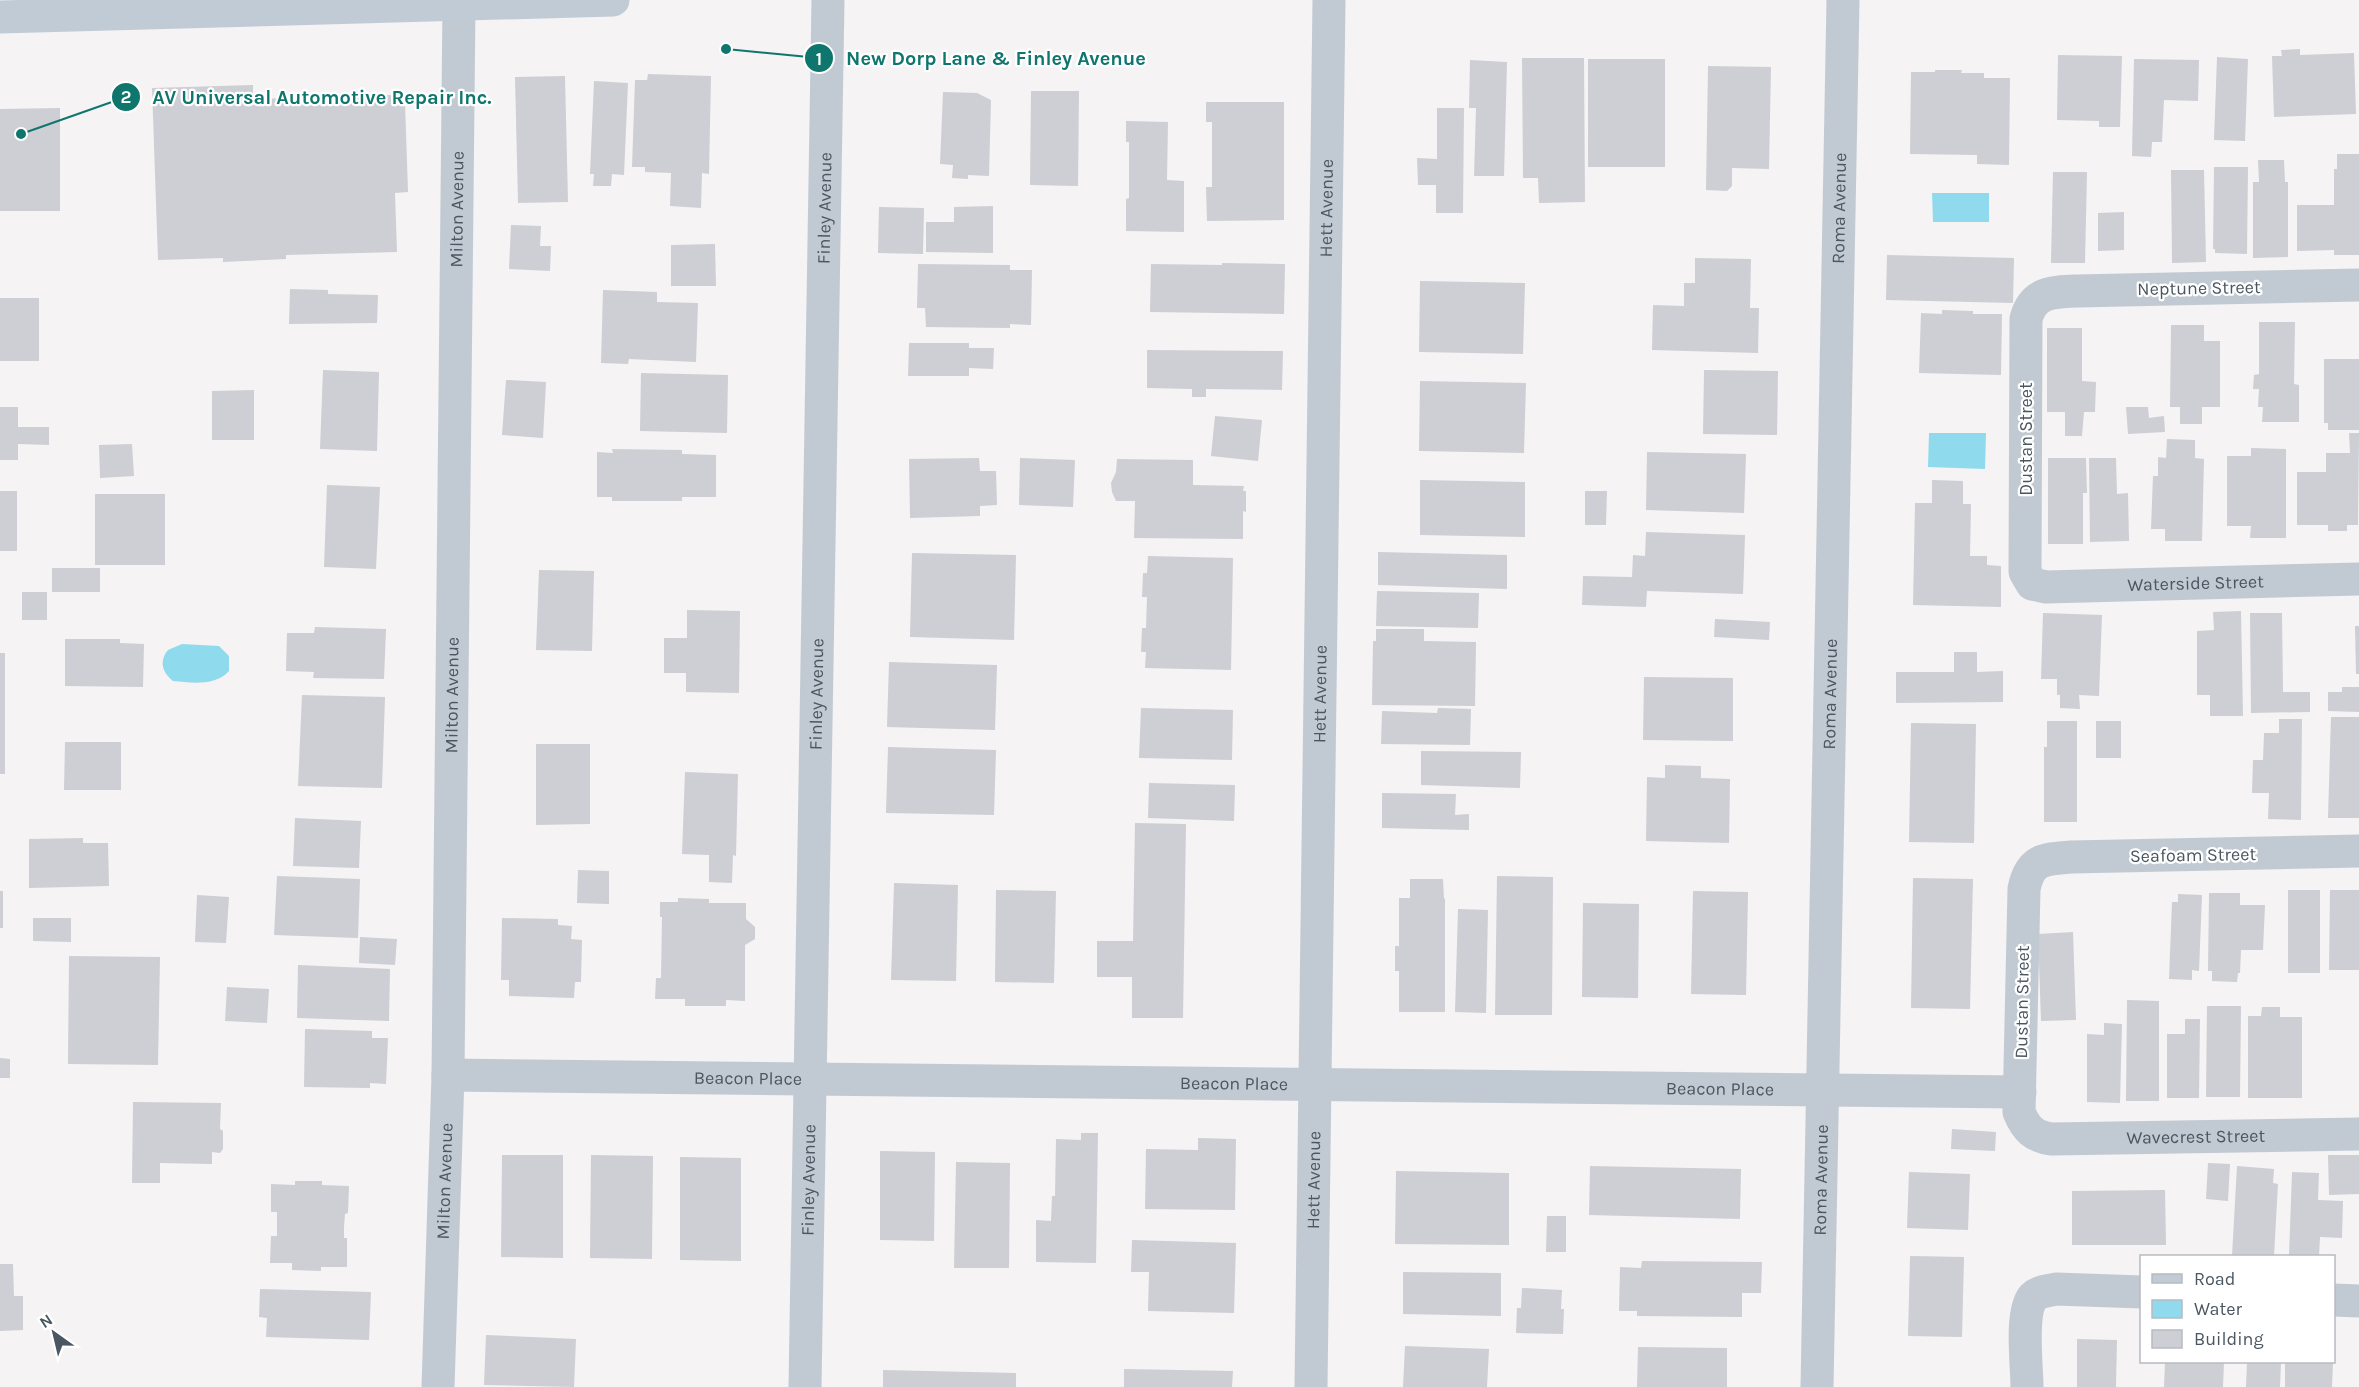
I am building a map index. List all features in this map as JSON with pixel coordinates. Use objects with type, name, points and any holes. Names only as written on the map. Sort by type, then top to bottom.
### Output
[{"type":"street","points":[[0,17],[613,0]]},
{"type":"street","name":"Finley Avenue","points":[[805,1387],[828,0]]},
{"type":"street","name":"Hett Avenue","points":[[1311,1387],[1329,0]]},
{"type":"street","name":"Roma Avenue","points":[[1817,1387],[1843,0]]},
{"type":"street","name":"Milton Avenue","points":[[438,1387],[448,1075],[459,4]]},
{"type":"street","name":"Neptune Street","points":[[2040,297],[2056,292],[2077,291],[2359,285]]},
{"type":"street","name":"Dustan Street","points":[[2032,584],[2025,572],[2026,319],[2029,307],[2040,297]]},
{"type":"street","name":"Waterside Street","points":[[2032,584],[2046,587],[2359,579]]},
{"type":"street","name":"Seafoam Street","points":[[2030,869],[2038,862],[2048,859],[2071,857],[2359,851]]},
{"type":"street","name":"Dustan Street","points":[[2030,869],[2024,889],[2019,1112],[2024,1124],[2032,1133]]},
{"type":"street","name":"Beacon Place","points":[[448,1075],[2020,1092]]},
{"type":"street","name":"Wavecrest Street","points":[[2032,1133],[2052,1139],[2359,1134]]},
{"type":"street","points":[[2027,1387],[2026,1316],[2034,1297],[2056,1289],[2140,1292]]},
{"type":"street","points":[[2335,1300],[2359,1301]]},
{"type":"water","points":[[1932,193],[1989,193],[1989,222],[1933,222]]},
{"type":"water","points":[[1929,433],[1986,433],[1985,469],[1928,467]]},
{"type":"water","points":[[182,644],[219,646],[229,656],[229,671],[224,676],[211,681],[196,683],[173,681],[164,670],[163,658],[168,650]]},
{"type":"building","points":[[2300,49],[2300,55],[2354,53],[2356,114],[2274,117],[2272,56],[2282,56],[2281,50]]},
{"type":"building","points":[[2058,55],[2122,56],[2120,127],[2099,127],[2099,121],[2057,120]]},
{"type":"building","points":[[2217,57],[2248,59],[2245,141],[2214,140]]},
{"type":"building","points":[[1522,58],[1584,58],[1585,202],[1539,203],[1538,178],[1523,178]]},
{"type":"building","points":[[1588,59],[1665,59],[1665,167],[1588,167]]},
{"type":"building","points":[[2134,59],[2199,60],[2198,101],[2164,100],[2162,142],[2152,142],[2151,157],[2132,156]]},
{"type":"building","points":[[1470,60],[1507,62],[1504,176],[1474,176],[1476,108],[1469,108]]},
{"type":"building","points":[[1708,66],[1771,67],[1769,169],[1732,168],[1732,186],[1727,191],[1706,190]]},
{"type":"building","points":[[1935,70],[1962,70],[1961,73],[1984,73],[1984,78],[2010,78],[2009,165],[1977,164],[1977,155],[1910,154],[1911,72],[1935,72]]},
{"type":"building","points":[[648,74],[711,76],[709,174],[702,173],[701,208],[670,206],[671,173],[645,172],[645,167],[632,167],[635,80],[647,80]]},
{"type":"building","points":[[565,76],[568,202],[518,203],[515,77]]},
{"type":"building","points":[[594,81],[628,83],[624,175],[612,174],[611,186],[593,186],[594,174],[590,174]]},
{"type":"building","points":[[253,85],[253,99],[392,95],[392,104],[405,103],[408,192],[395,193],[397,252],[286,255],[286,259],[223,262],[223,258],[158,260],[152,88]]},
{"type":"building","points":[[1031,91],[1079,91],[1078,186],[1030,185]]},
{"type":"building","points":[[943,92],[977,93],[991,100],[989,176],[968,175],[968,179],[952,178],[953,165],[940,164]]},
{"type":"building","points":[[1206,102],[1284,102],[1284,220],[1207,221],[1206,187],[1212,187],[1212,122],[1206,122]]},
{"type":"building","points":[[60,108],[60,211],[0,211],[0,109]]},
{"type":"building","points":[[1437,108],[1464,108],[1463,213],[1436,213],[1436,185],[1418,185],[1417,158],[1437,159]]},
{"type":"building","points":[[1126,121],[1168,122],[1167,180],[1184,181],[1184,232],[1126,231],[1126,199],[1129,198],[1129,142],[1126,142]]},
{"type":"building","points":[[2337,154],[2359,154],[2359,255],[2334,255],[2334,250],[2297,251],[2297,205],[2334,205],[2334,169],[2337,169]]},
{"type":"building","points":[[2258,160],[2284,160],[2285,182],[2288,182],[2288,257],[2253,258],[2253,182],[2259,182]]},
{"type":"building","points":[[2214,167],[2248,167],[2247,254],[2215,253],[2213,249]]},
{"type":"building","points":[[2171,170],[2204,170],[2206,262],[2172,263]]},
{"type":"building","points":[[2053,172],[2087,172],[2085,263],[2051,263]]},
{"type":"building","points":[[993,206],[993,253],[926,252],[926,222],[954,222],[954,207]]},
{"type":"building","points":[[879,207],[924,208],[923,254],[878,253]]},
{"type":"building","points":[[2124,212],[2124,250],[2098,251],[2098,213]]},
{"type":"building","points":[[511,225],[541,226],[540,246],[551,246],[550,271],[509,269]]},
{"type":"building","points":[[715,244],[716,286],[671,286],[671,245]]},
{"type":"building","points":[[1887,255],[2014,258],[2013,303],[1886,300]]},
{"type":"building","points":[[1695,258],[1751,259],[1750,308],[1759,308],[1758,353],[1652,350],[1653,305],[1684,306],[1684,283],[1695,283]]},
{"type":"building","points":[[1222,263],[1285,264],[1284,314],[1150,312],[1151,264],[1222,265]]},
{"type":"building","points":[[918,264],[1010,265],[1010,270],[1032,270],[1031,325],[1010,324],[1010,328],[926,327],[925,308],[917,308]]},
{"type":"building","points":[[1420,281],[1525,283],[1523,354],[1419,352]]},
{"type":"building","points":[[290,289],[328,290],[328,294],[378,295],[377,323],[289,324]]},
{"type":"building","points":[[603,290],[657,292],[657,302],[698,303],[696,362],[629,359],[628,364],[601,363]]},
{"type":"building","points":[[0,298],[39,298],[39,361],[0,361]]},
{"type":"building","points":[[1942,310],[1973,311],[1973,314],[2002,314],[2001,375],[1919,373],[1921,313],[1942,314]]},
{"type":"building","points":[[2259,322],[2295,322],[2294,384],[2299,385],[2299,422],[2262,422],[2263,407],[2258,407],[2259,389],[2253,389],[2254,375],[2259,374]]},
{"type":"building","points":[[2171,325],[2204,325],[2204,341],[2220,341],[2220,407],[2202,407],[2202,424],[2180,424],[2180,407],[2170,407]]},
{"type":"building","points":[[2047,328],[2082,328],[2082,381],[2096,382],[2095,412],[2084,412],[2082,436],[2065,436],[2065,412],[2047,412]]},
{"type":"building","points":[[909,343],[969,343],[969,348],[994,348],[993,369],[969,368],[969,376],[908,376]]},
{"type":"building","points":[[1147,350],[1283,351],[1282,390],[1206,389],[1206,397],[1192,397],[1192,389],[1147,388]]},
{"type":"building","points":[[2324,359],[2359,359],[2359,430],[2328,430],[2328,423],[2324,423]]},
{"type":"building","points":[[323,370],[379,372],[377,451],[320,449]]},
{"type":"building","points":[[1704,370],[1778,371],[1777,435],[1703,434]]},
{"type":"building","points":[[641,373],[728,375],[727,433],[640,431]]},
{"type":"building","points":[[506,380],[546,382],[543,438],[502,435]]},
{"type":"building","points":[[1420,381],[1526,383],[1524,453],[1419,451]]},
{"type":"building","points":[[254,390],[254,440],[212,440],[212,391]]},
{"type":"building","points":[[0,407],[18,407],[18,427],[49,427],[49,445],[18,444],[18,460],[0,460]]},
{"type":"building","points":[[2126,407],[2148,407],[2149,418],[2164,416],[2165,432],[2128,434]]},
{"type":"building","points":[[1215,416],[1262,420],[1258,461],[1211,456]]},
{"type":"building","points":[[2349,433],[2359,433],[2358,525],[2347,525],[2347,531],[2328,531],[2328,525],[2297,525],[2297,472],[2326,472],[2326,453],[2350,453]]},
{"type":"building","points":[[2167,439],[2195,440],[2195,458],[2204,459],[2202,541],[2165,541],[2165,529],[2151,529],[2153,476],[2158,476],[2158,457],[2166,458]]},
{"type":"building","points":[[132,444],[134,476],[100,478],[99,445]]},
{"type":"building","points":[[2251,448],[2286,449],[2286,538],[2250,538],[2251,526],[2227,526],[2227,456],[2251,456]]},
{"type":"building","points":[[612,449],[682,450],[682,454],[716,455],[716,497],[682,497],[682,501],[612,501],[612,497],[597,497],[597,452],[613,453]]},
{"type":"building","points":[[1647,452],[1746,454],[1744,513],[1646,510]]},
{"type":"building","points":[[979,458],[980,471],[996,471],[997,505],[980,506],[980,516],[910,518],[909,459]]},
{"type":"building","points":[[1020,458],[1075,460],[1073,507],[1019,505]]},
{"type":"building","points":[[2048,458],[2086,458],[2087,493],[2083,493],[2083,544],[2048,544]]},
{"type":"building","points":[[2089,458],[2116,458],[2117,494],[2128,493],[2129,541],[2090,542]]},
{"type":"building","points":[[1117,459],[1193,460],[1193,485],[1244,486],[1246,512],[1243,511],[1243,539],[1134,538],[1135,501],[1116,501],[1112,492],[1111,483],[1116,472]]},
{"type":"building","points":[[1420,480],[1525,482],[1525,537],[1420,535]]},
{"type":"building","points":[[1932,480],[1963,481],[1963,504],[1971,504],[1970,556],[1987,556],[1987,565],[2001,566],[2001,607],[1913,605],[1915,503],[1932,503]]},
{"type":"building","points":[[327,485],[380,487],[376,569],[324,567]]},
{"type":"building","points":[[0,491],[17,491],[17,551],[0,551]]},
{"type":"building","points":[[1585,491],[1607,491],[1606,525],[1585,525]]},
{"type":"building","points":[[95,494],[165,494],[165,565],[95,565]]},
{"type":"building","points":[[1646,532],[1745,535],[1743,594],[1647,591],[1646,607],[1582,605],[1583,576],[1632,577],[1633,555],[1645,556]]},
{"type":"building","points":[[1378,552],[1507,555],[1507,589],[1378,585]]},
{"type":"building","points":[[912,553],[1016,555],[1014,640],[910,637]]},
{"type":"building","points":[[1148,556],[1233,558],[1231,670],[1145,668],[1146,652],[1141,652],[1142,628],[1146,628],[1147,597],[1142,597],[1143,573],[1147,573]]},
{"type":"building","points":[[52,568],[100,568],[100,592],[52,592]]},
{"type":"building","points":[[539,570],[594,571],[592,651],[536,650]]},
{"type":"building","points":[[1377,591],[1479,593],[1478,628],[1376,626]]},
{"type":"building","points":[[22,592],[47,592],[47,620],[22,620]]},
{"type":"building","points":[[687,610],[740,611],[739,693],[686,692],[686,673],[664,673],[664,638],[687,638]]},
{"type":"building","points":[[2241,611],[2243,716],[2210,716],[2210,695],[2197,695],[2197,631],[2214,630],[2213,612]]},
{"type":"building","points":[[2043,613],[2102,615],[2099,696],[2079,695],[2080,709],[2060,708],[2057,679],[2041,679]]},
{"type":"building","points":[[2250,613],[2282,613],[2283,692],[2310,692],[2310,712],[2251,713]]},
{"type":"building","points":[[1715,619],[1770,622],[1769,640],[1714,637]]},
{"type":"building","points":[[2355,626],[2359,626],[2359,674],[2356,674]]},
{"type":"building","points":[[315,627],[386,629],[384,679],[313,678],[314,672],[286,671],[287,633],[314,633]]},
{"type":"building","points":[[1376,629],[1424,629],[1424,641],[1476,642],[1475,706],[1372,705],[1373,641],[1376,641]]},
{"type":"building","points":[[65,639],[120,639],[120,643],[144,644],[143,687],[65,686]]},
{"type":"building","points":[[1954,652],[1977,652],[1977,672],[2003,671],[2003,702],[1896,703],[1896,672],[1954,672]]},
{"type":"building","points":[[0,653],[5,653],[5,774],[0,774]]},
{"type":"building","points":[[889,662],[997,665],[995,730],[887,727]]},
{"type":"building","points":[[1644,677],[1733,678],[1733,741],[1643,740]]},
{"type":"building","points":[[2342,687],[2359,687],[2359,712],[2328,711],[2328,692],[2342,692]]},
{"type":"building","points":[[302,695],[385,697],[382,788],[298,786]]},
{"type":"building","points":[[1141,708],[1233,710],[1232,760],[1139,758]]},
{"type":"building","points":[[1438,708],[1471,709],[1470,745],[1381,744],[1382,711],[1437,713]]},
{"type":"building","points":[[2331,717],[2359,717],[2359,818],[2328,818]]},
{"type":"building","points":[[2279,719],[2302,719],[2301,820],[2268,819],[2269,793],[2252,793],[2253,760],[2263,760],[2264,733],[2279,733]]},
{"type":"building","points":[[2047,721],[2077,721],[2077,822],[2044,822],[2044,747],[2047,747]]},
{"type":"building","points":[[2096,721],[2121,721],[2121,758],[2096,758]]},
{"type":"building","points":[[1911,723],[1976,724],[1974,843],[1909,842]]},
{"type":"building","points":[[65,742],[121,742],[121,790],[64,790]]},
{"type":"building","points":[[536,744],[590,744],[590,824],[536,825]]},
{"type":"building","points":[[888,747],[996,750],[994,815],[886,813]]},
{"type":"building","points":[[1421,751],[1521,752],[1520,788],[1421,785]]},
{"type":"building","points":[[1665,765],[1701,766],[1701,778],[1730,779],[1729,843],[1646,841],[1647,777],[1665,778]]},
{"type":"building","points":[[685,772],[738,774],[736,856],[733,855],[732,883],[709,882],[709,855],[682,854]]},
{"type":"building","points":[[1149,783],[1235,785],[1234,821],[1148,818]]},
{"type":"building","points":[[1382,793],[1456,794],[1455,815],[1469,814],[1469,830],[1382,828]]},
{"type":"building","points":[[295,818],[361,821],[359,868],[293,866]]},
{"type":"building","points":[[1135,823],[1186,824],[1183,1018],[1132,1018],[1132,977],[1097,977],[1097,941],[1133,941]]},
{"type":"building","points":[[83,838],[83,843],[108,843],[109,886],[29,888],[29,839]]},
{"type":"building","points":[[578,870],[609,871],[609,904],[577,903]]},
{"type":"building","points":[[277,876],[360,879],[358,938],[274,935]]},
{"type":"building","points":[[1497,876],[1553,877],[1552,1015],[1495,1015]]},
{"type":"building","points":[[1913,878],[1973,879],[1970,1009],[1911,1008]]},
{"type":"building","points":[[1410,879],[1443,879],[1445,1012],[1399,1012],[1399,971],[1395,971],[1395,946],[1399,946],[1399,898],[1410,898]]},
{"type":"building","points":[[894,883],[958,885],[956,981],[891,980]]},
{"type":"building","points":[[996,890],[1056,891],[1054,983],[995,982]]},
{"type":"building","points":[[2288,890],[2320,890],[2320,973],[2288,973]]},
{"type":"building","points":[[2330,890],[2359,890],[2359,970],[2329,970]]},
{"type":"building","points":[[0,891],[3,891],[3,928],[0,928]]},
{"type":"building","points":[[1693,891],[1748,892],[1746,995],[1691,994]]},
{"type":"building","points":[[2209,893],[2240,893],[2240,905],[2265,905],[2263,950],[2241,950],[2240,973],[2238,973],[2237,982],[2212,981],[2212,971],[2208,971]]},
{"type":"building","points":[[2178,894],[2202,895],[2199,971],[2192,970],[2192,980],[2169,979],[2172,902],[2178,902]]},
{"type":"building","points":[[197,895],[229,897],[226,943],[195,942]]},
{"type":"building","points":[[678,898],[709,899],[709,903],[746,903],[746,919],[755,927],[755,939],[745,945],[745,1001],[726,1000],[726,1006],[685,1006],[685,999],[655,999],[656,978],[661,978],[662,917],[660,917],[660,902],[678,902]]},
{"type":"building","points":[[1583,903],[1639,904],[1638,998],[1582,997]]},
{"type":"building","points":[[1458,909],[1488,910],[1486,1013],[1455,1012]]},
{"type":"building","points":[[33,918],[71,918],[71,942],[33,941]]},
{"type":"building","points":[[502,918],[558,919],[558,925],[572,926],[571,939],[582,940],[581,982],[575,982],[574,998],[509,996],[509,980],[501,980]]},
{"type":"building","points":[[2073,932],[2076,1020],[2041,1021],[2038,934]]},
{"type":"building","points":[[360,937],[397,939],[395,965],[359,963]]},
{"type":"building","points":[[69,956],[160,957],[158,1065],[68,1064]]},
{"type":"building","points":[[298,965],[390,969],[389,1021],[297,1018]]},
{"type":"building","points":[[227,987],[269,989],[267,1023],[225,1021]]},
{"type":"building","points":[[2127,1000],[2159,1001],[2159,1101],[2126,1101]]},
{"type":"building","points":[[2207,1006],[2241,1006],[2240,1097],[2206,1097]]},
{"type":"building","points":[[2262,1007],[2280,1007],[2280,1017],[2302,1017],[2302,1098],[2248,1098],[2248,1016],[2261,1016]]},
{"type":"building","points":[[2185,1019],[2200,1019],[2199,1098],[2167,1098],[2167,1034],[2185,1034]]},
{"type":"building","points":[[2104,1023],[2122,1024],[2120,1103],[2087,1102],[2087,1034],[2104,1035]]},
{"type":"building","points":[[305,1029],[372,1031],[372,1038],[388,1038],[386,1084],[370,1083],[370,1088],[304,1087]]},
{"type":"building","points":[[0,1058],[10,1059],[10,1078],[0,1078]]},
{"type":"building","points":[[133,1102],[221,1103],[220,1129],[223,1131],[223,1149],[220,1153],[212,1152],[212,1164],[160,1163],[160,1183],[132,1183]]},
{"type":"building","points":[[1952,1129],[1996,1132],[1995,1151],[1951,1149]]},
{"type":"building","points":[[1081,1133],[1098,1133],[1096,1263],[1036,1262],[1036,1220],[1051,1221],[1052,1196],[1055,1196],[1056,1139],[1081,1140]]},
{"type":"building","points":[[1198,1138],[1236,1139],[1235,1210],[1145,1209],[1146,1149],[1198,1150]]},
{"type":"building","points":[[880,1151],[935,1152],[934,1241],[880,1240]]},
{"type":"building","points":[[502,1155],[563,1155],[563,1258],[501,1257]]},
{"type":"building","points":[[591,1155],[653,1156],[652,1259],[590,1258]]},
{"type":"building","points":[[2328,1155],[2359,1155],[2359,1194],[2329,1195]]},
{"type":"building","points":[[680,1157],[741,1158],[741,1261],[680,1260]]},
{"type":"building","points":[[956,1162],[1010,1163],[1009,1268],[954,1268]]},
{"type":"building","points":[[2208,1163],[2230,1164],[2228,1201],[2206,1199]]},
{"type":"building","points":[[1590,1166],[1741,1169],[1740,1219],[1589,1215]]},
{"type":"building","points":[[2237,1166],[2274,1169],[2273,1183],[2278,1184],[2274,1255],[2232,1255]]},
{"type":"building","points":[[1396,1171],[1509,1173],[1509,1245],[1395,1244]]},
{"type":"building","points":[[1909,1172],[1970,1174],[1968,1230],[1907,1228]]},
{"type":"building","points":[[2292,1172],[2319,1173],[2318,1200],[2343,1201],[2342,1238],[2320,1237],[2319,1255],[2289,1255]]},
{"type":"building","points":[[295,1181],[322,1181],[322,1185],[349,1186],[348,1213],[345,1214],[344,1227],[344,1238],[347,1238],[347,1267],[321,1267],[321,1271],[292,1270],[292,1263],[270,1263],[271,1236],[277,1236],[277,1212],[271,1212],[271,1184],[295,1185]]},
{"type":"building","points":[[2165,1190],[2166,1245],[2072,1245],[2072,1191]]},
{"type":"building","points":[[1547,1216],[1566,1216],[1566,1252],[1546,1252]]},
{"type":"building","points":[[1132,1240],[1236,1243],[1234,1313],[1148,1311],[1149,1272],[1131,1272]]},
{"type":"building","points":[[1910,1256],[1964,1257],[1962,1337],[1908,1336]]},
{"type":"building","points":[[1642,1261],[1762,1262],[1761,1293],[1742,1293],[1742,1317],[1637,1316],[1637,1311],[1619,1311],[1620,1267],[1641,1268]]},
{"type":"building","points":[[0,1264],[13,1264],[14,1296],[23,1296],[23,1330],[0,1331]]},
{"type":"building","points":[[1403,1272],[1501,1273],[1501,1316],[1403,1314]]},
{"type":"building","points":[[1522,1288],[1562,1290],[1563,1334],[1516,1333],[1517,1308],[1521,1308]]},
{"type":"building","points":[[260,1289],[371,1292],[369,1340],[266,1337],[267,1318],[259,1317]]},
{"type":"building","points":[[486,1335],[576,1339],[574,1387],[484,1385]]},
{"type":"building","points":[[2077,1339],[2117,1340],[2116,1387],[2077,1387]]},
{"type":"building","points":[[1405,1346],[1489,1349],[1487,1387],[1403,1387]]},
{"type":"building","points":[[1638,1347],[1727,1348],[1727,1387],[1637,1387]]},
{"type":"building","points":[[2165,1363],[2224,1363],[2223,1387],[2164,1387]]},
{"type":"building","points":[[2247,1363],[2281,1363],[2280,1387],[2246,1387]]},
{"type":"building","points":[[2285,1363],[2333,1363],[2332,1387],[2285,1387]]},
{"type":"building","points":[[1124,1369],[1233,1371],[1232,1387],[1124,1387]]},
{"type":"building","points":[[883,1370],[1016,1373],[1016,1387],[883,1387]]},
{"type":"place","name":"New Dorp Lane & Finley Avenue","points":[[726,49]]},
{"type":"place","name":"AV Universal Automotive Repair Inc.","points":[[21,134]]}]
